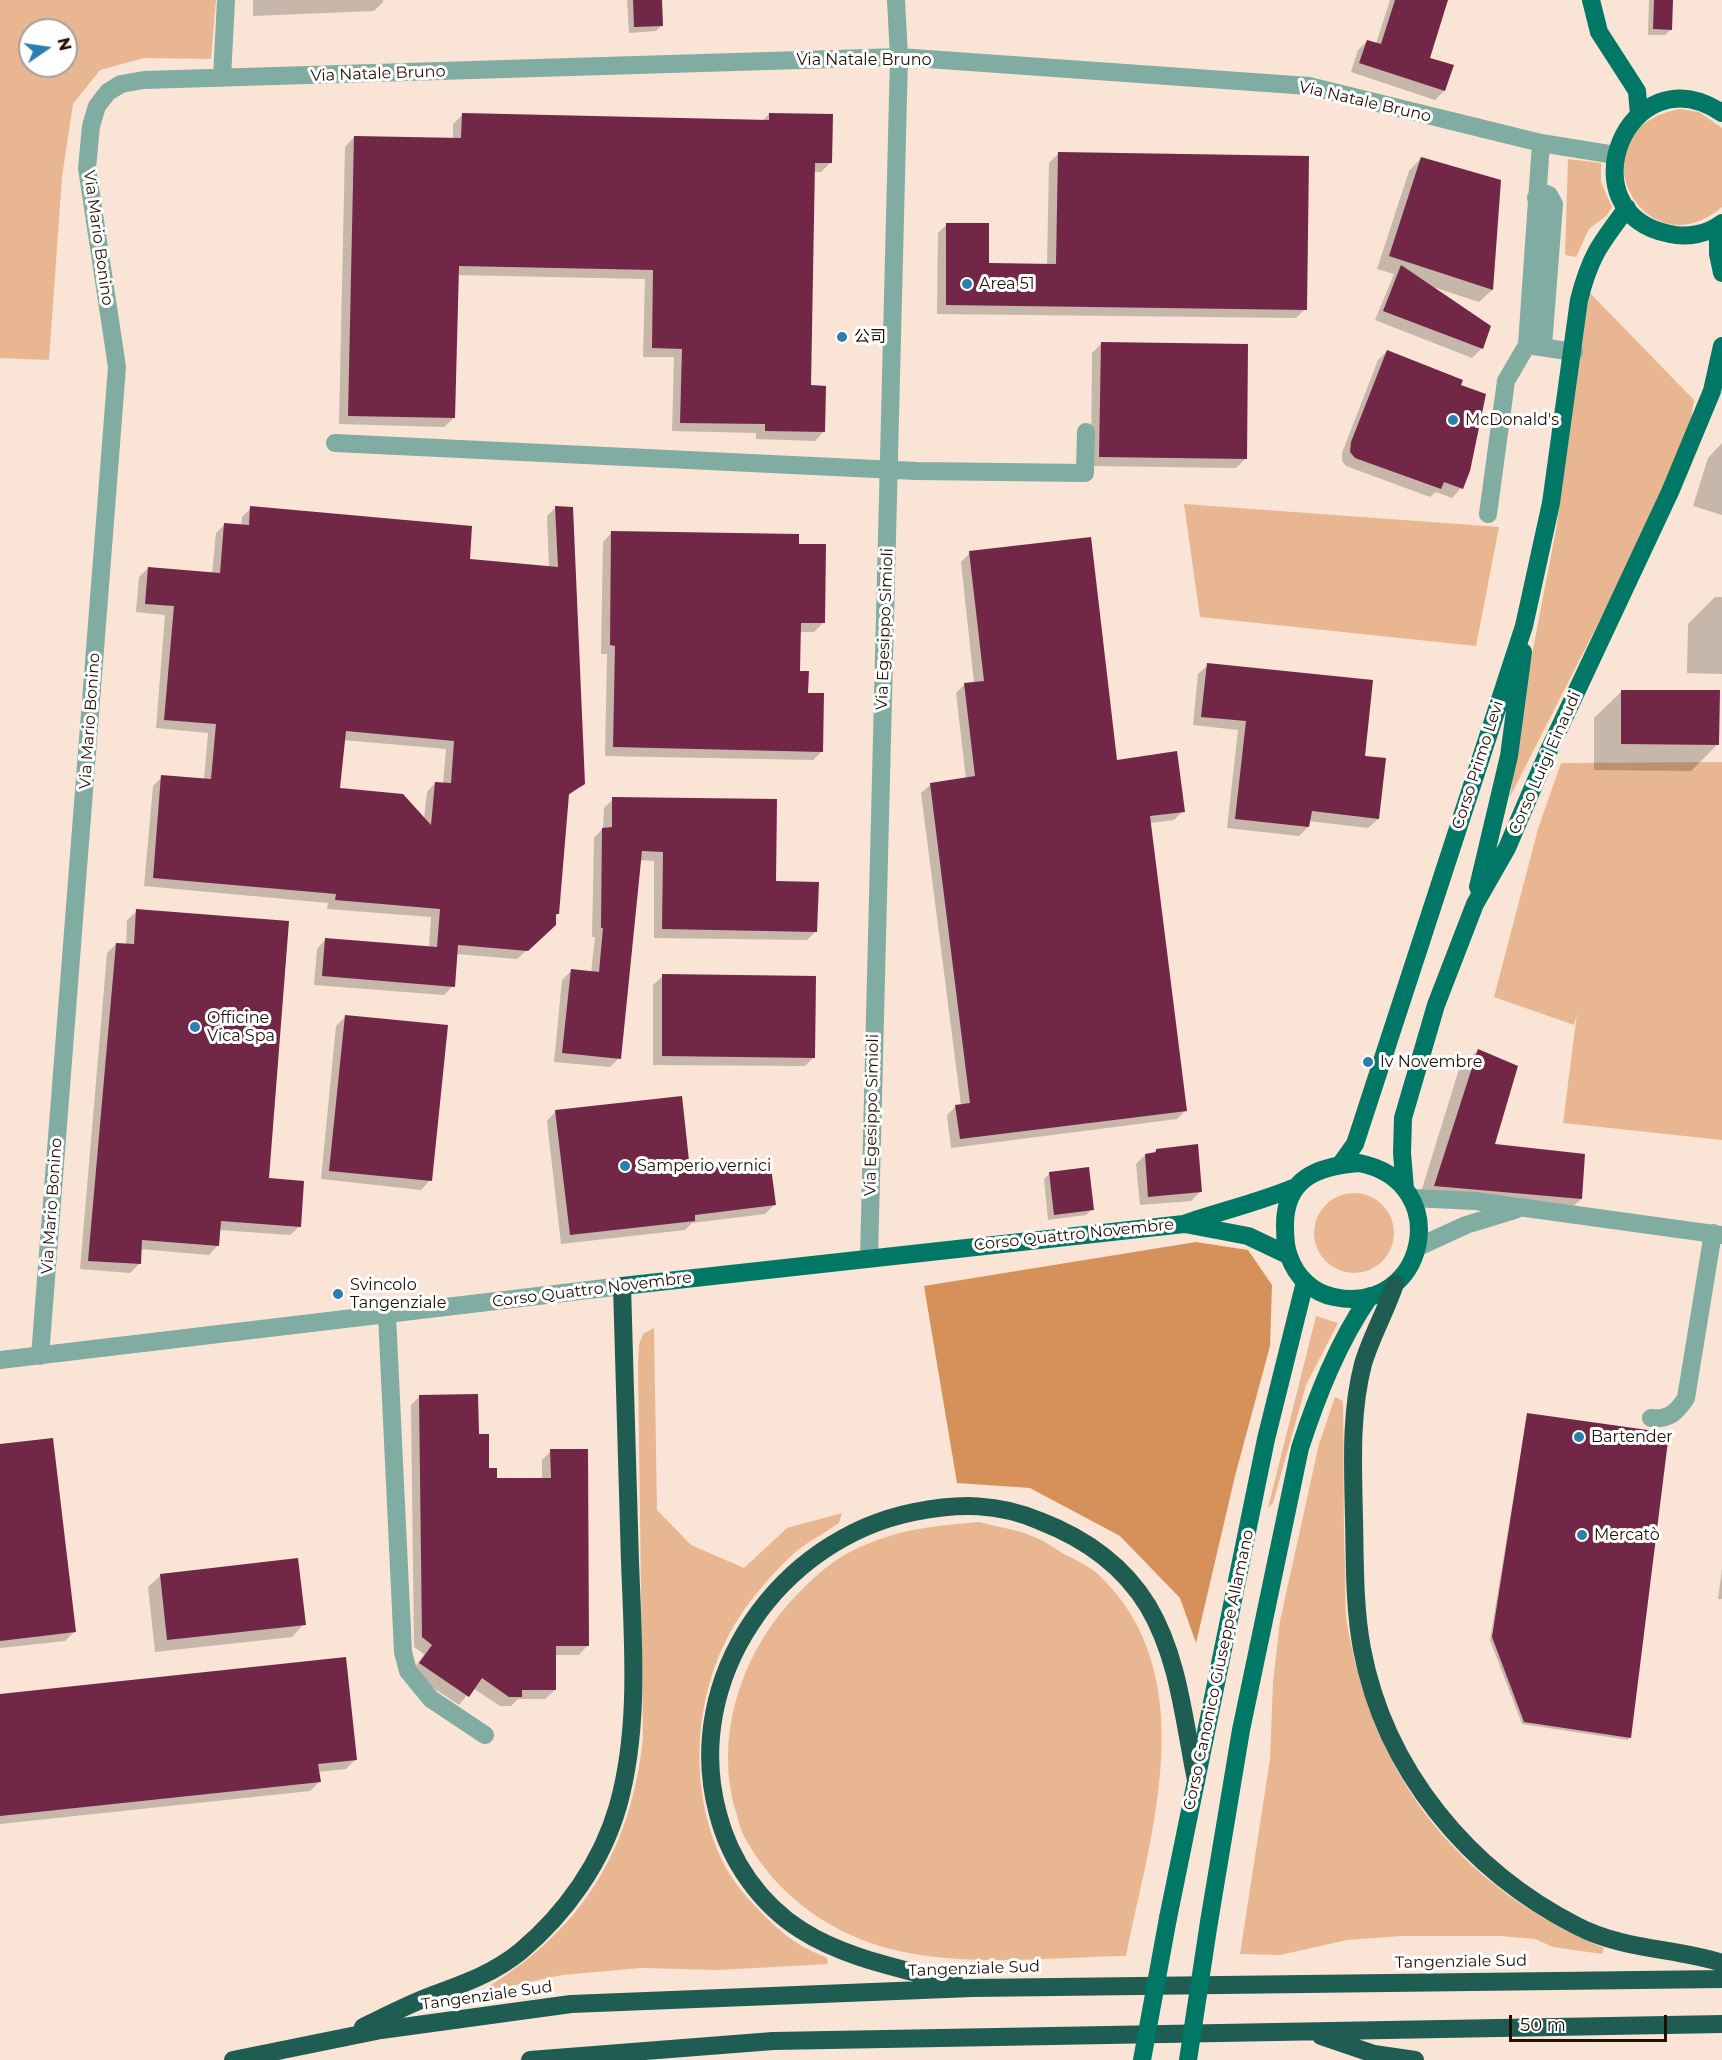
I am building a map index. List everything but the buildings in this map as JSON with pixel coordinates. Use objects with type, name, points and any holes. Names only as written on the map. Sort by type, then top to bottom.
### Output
[{"type":"highway","points":[[1395,1284],[1364,1363],[1356,1404],[1353,1451],[1356,1605],[1363,1651],[1388,1732],[1408,1772],[1465,1845],[1503,1879],[1537,1904],[1579,1928],[1618,1942],[1696,1955],[1722,1963]]},
{"type":"highway","points":[[339,2038],[432,1995],[470,1983],[494,1971],[521,1951],[571,1900],[604,1842],[618,1808],[627,1771],[633,1686],[622,1286]]},
{"type":"highway","points":[[972,1988],[826,1945],[799,1929],[768,1902],[742,1871],[724,1839],[714,1801],[709,1761],[714,1711],[722,1681],[741,1638],[764,1603],[792,1573],[824,1548],[860,1528],[897,1515],[943,1506],[976,1504],[1014,1510],[1054,1526],[1097,1551],[1125,1574],[1148,1607],[1166,1646],[1176,1678],[1196,1780]]},
{"type":"highway","name":"Tangenziale Sud","points":[[233,2060],[339,2038],[571,2004],[972,1988],[1722,1979]]},
{"type":"highway","points":[[530,2060],[773,2041],[1722,2024]]},
{"type":"highway","points":[[1308,2031],[1374,2054],[1415,2060]]},
{"type":"main road","points":[[1591,0],[1599,32],[1629,75],[1637,91],[1639,115]]},
{"type":"main road","points":[[1629,75],[1648,89],[1678,99],[1695,101],[1722,113]]},
{"type":"main road","points":[[1678,99],[1661,102],[1639,115],[1621,137],[1615,155],[1614,174],[1618,192],[1627,208],[1641,223],[1659,232],[1679,236],[1699,234],[1720,224],[1718,254],[1722,273]]},
{"type":"main road","name":"Corso Primo Levi","points":[[1340,1165],[1355,1144],[1524,626],[1551,503],[1574,352],[1579,300],[1596,249],[1627,208]]},
{"type":"main road","name":"Corso Luigi Einaudi","points":[[1409,1193],[1402,1153],[1405,1108],[1436,1005],[1474,904],[1507,848],[1549,750],[1670,492],[1713,391],[1722,346]]},
{"type":"main road","name":"Corso Primo Levi","points":[[1474,904],[1509,756],[1520,683],[1524,626]]},
{"type":"main road","points":[[1359,1163],[1377,1167],[1409,1193],[1419,1214],[1418,1247],[1406,1274],[1395,1284],[1370,1296],[1349,1300],[1325,1295],[1305,1282],[1295,1271],[1288,1255],[1285,1213],[1293,1188],[1310,1174],[1340,1165],[1359,1163]]},
{"type":"main road","name":"Corso Quattro Novembre","points":[[622,1286],[1184,1224],[1220,1211],[1259,1203],[1293,1188]]},
{"type":"main road","name":"Corso Quattro Novembre","points":[[1184,1224],[1248,1236],[1288,1255]]},
{"type":"main road","name":"Corso Canonico Giuseppe Allamano","points":[[1142,2060],[1168,1918],[1266,1439],[1305,1282]]},
{"type":"main road","name":"Corso Canonico Giuseppe Allamano","points":[[1188,2060],[1241,1730],[1300,1448],[1313,1410],[1349,1328],[1370,1296]]},
{"type":"street","points":[[222,78],[226,0]]},
{"type":"street","name":"Via Egesippo Simioli","points":[[868,1258],[899,57],[896,0]]},
{"type":"street","name":"Via Natale Bruno","points":[[108,92],[121,84],[144,80],[899,57],[1309,86],[1540,143],[1615,155]]},
{"type":"street","name":"Via Mario Bonino","points":[[40,1356],[117,367],[87,168],[97,106],[108,92]]},
{"type":"street","points":[[1488,514],[1506,381],[1535,345],[1554,204],[1549,195],[1544,193],[1536,198],[1540,143]]},
{"type":"street","points":[[1535,345],[1574,352]]},
{"type":"street","points":[[335,442],[889,469],[1085,473],[1086,432]]},
{"type":"street","points":[[1409,1193],[1718,1234],[1686,1398],[1675,1414],[1659,1419],[1651,1418]]},
{"type":"street","points":[[1418,1247],[1466,1225],[1523,1208]]},
{"type":"street","name":"Corso Quattro Novembre","points":[[0,1360],[622,1286]]},
{"type":"street","points":[[387,1315],[403,1652],[408,1671],[431,1699],[484,1734]]},
{"type":"shaded area","points":[[0,0],[216,0],[211,59],[144,58],[100,70],[73,104],[62,177],[49,360],[0,358]]},
{"type":"shaded area","points":[[1680,109],[1699,112],[1722,128],[1722,207],[1692,223],[1666,223],[1644,211],[1629,191],[1624,167],[1629,142],[1647,122]]},
{"type":"shaded area","points":[[1568,159],[1601,163],[1601,182],[1612,207],[1607,215],[1589,229],[1576,257],[1565,255]]},
{"type":"shaded area","points":[[1589,292],[1694,400],[1686,450],[1510,797],[1528,675],[1556,530]]},
{"type":"shaded area","points":[[1184,504],[1499,527],[1476,646],[1200,617]]},
{"type":"shaded area","points":[[1722,762],[1722,1140],[1563,1123],[1577,1013],[1574,1025],[1494,997],[1538,829],[1561,763]]},
{"type":"shaded area","points":[[1354,1193],[1369,1196],[1382,1205],[1391,1218],[1394,1233],[1391,1248],[1382,1261],[1369,1270],[1354,1273],[1339,1270],[1326,1261],[1317,1248],[1314,1233],[1317,1218],[1326,1205],[1339,1196]]},
{"type":"shaded area","points":[[1196,1242],[1248,1250],[1272,1285],[1270,1346],[1235,1476],[1196,1643],[1180,1598],[1120,1536],[1030,1488],[957,1483],[924,1286]]},
{"type":"shaded area","points":[[1316,1316],[1338,1323],[1306,1385],[1273,1503],[1268,1508]]},
{"type":"shaded area","points":[[654,1328],[657,1510],[691,1545],[744,1568],[787,1528],[842,1513],[839,1523],[801,1547],[770,1577],[740,1616],[724,1644],[712,1674],[704,1706],[700,1738],[700,1771],[704,1803],[712,1834],[724,1864],[755,1906],[775,1926],[798,1944],[827,1958],[828,1964],[719,1970],[641,1968],[562,1975],[492,1990],[491,1985],[524,1962],[553,1937],[578,1909],[598,1880],[615,1848],[628,1813],[637,1777],[643,1737],[638,1366],[639,1345],[643,1334]]},
{"type":"shaded area","points":[[1335,1397],[1343,1401],[1347,1622],[1361,1684],[1379,1734],[1403,1781],[1432,1823],[1467,1861],[1507,1894],[1553,1924],[1604,1948],[1602,1954],[1553,1947],[1535,1939],[1500,1936],[1402,1936],[1347,1940],[1280,1955],[1240,1954],[1270,1759],[1273,1682],[1280,1621],[1319,1444]]},
{"type":"shaded area","points":[[979,1522],[1036,1538],[1099,1575],[1131,1615],[1151,1660],[1160,1707],[1161,1757],[1156,1808],[1126,1956],[988,1960],[917,1954],[884,1947],[836,1928],[805,1908],[766,1869],[743,1835],[730,1785],[728,1758],[730,1732],[743,1679],[754,1654],[784,1609],[819,1574],[838,1559],[860,1547],[905,1532]]},
{"type":"place","name":"Area 51","points":[[967,284]]},
{"type":"place","name":"公司","points":[[842,337]]},
{"type":"place","name":"McDonald's","points":[[1453,420]]},
{"type":"place","name":"Officine Vica Spa","points":[[195,1027]]},
{"type":"place","name":"Iv Novembre","points":[[1368,1062]]},
{"type":"place","name":"Samperio vernici","points":[[625,1166]]},
{"type":"place","name":"Svincolo Tangenziale","points":[[338,1294]]},
{"type":"place","name":"Bartender","points":[[1579,1437]]},
{"type":"place","name":"Mercatò","points":[[1582,1535]]}]
